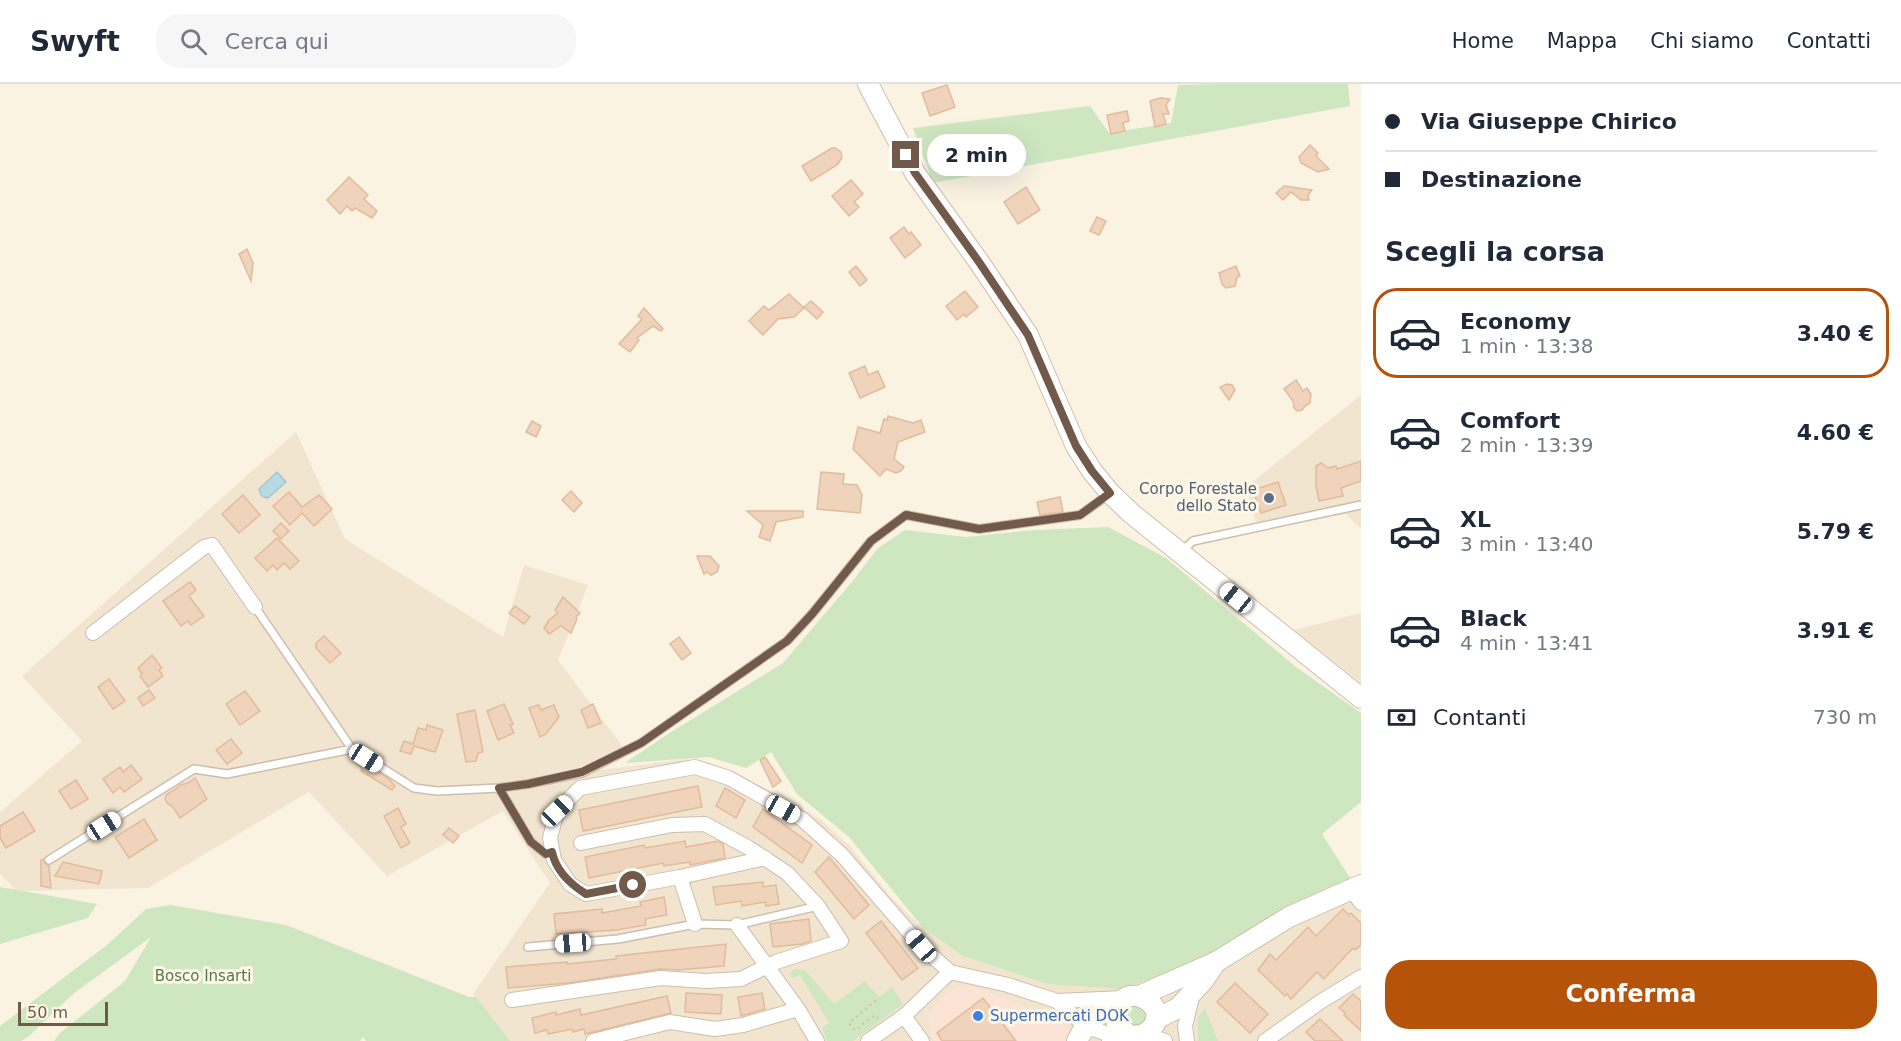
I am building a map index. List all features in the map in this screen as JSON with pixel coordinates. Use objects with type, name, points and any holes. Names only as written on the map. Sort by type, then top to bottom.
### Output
[{"type":"street","points":[[868,84],[915,173],[1028,335],[1076,446],[1092,471],[1110,493],[1132,514],[1361,698]]},
{"type":"street","points":[[93,633],[204,547],[212,545],[255,607]]},
{"type":"street","points":[[765,858],[680,877],[586,894],[570,884],[554,860],[549,838],[557,811],[580,788],[695,767],[729,778],[801,819],[842,855],[921,946],[950,972],[1008,985],[1057,1001],[1185,1026]]},
{"type":"street","points":[[512,1000],[661,978],[706,981],[741,979],[768,966],[841,941],[818,906],[786,873],[765,858],[705,824],[672,825],[581,843]]},
{"type":"street","points":[[680,877],[695,924]]},
{"type":"street","points":[[1081,1034],[1094,1017],[1136,1018],[1216,962],[1289,917],[1358,892]]},
{"type":"street","points":[[737,925],[798,1009],[817,1041]]},
{"type":"street","points":[[1081,1034],[1178,1008],[1203,981],[1216,962]]},
{"type":"street","points":[[868,1041],[903,1016],[950,972]]},
{"type":"street","points":[[1265,1041],[1320,1002],[1361,977]]},
{"type":"street","points":[[1187,1041],[1185,1026],[1193,991]]},
{"type":"street","points":[[1057,1001],[1081,1034]]},
{"type":"street","points":[[593,1041],[670,1022],[715,1029],[743,1025],[798,1009]]},
{"type":"street","points":[[903,1016],[922,1041]]},
{"type":"street","points":[[1136,1018],[1165,1041]]},
{"type":"lane","points":[[255,607],[352,749],[414,788],[437,791],[499,788],[582,772],[641,743],[787,641],[871,541],[906,515],[979,529],[1080,515],[1110,493]]},
{"type":"lane","points":[[1180,554],[1193,542],[1361,505]]},
{"type":"lane","points":[[50,860],[194,769],[227,774],[352,749]]},
{"type":"lane","points":[[499,788],[531,842],[546,854],[552,852]]},
{"type":"lane","points":[[528,946],[618,939],[695,924],[737,925],[818,906]]},
{"type":"path","points":[[879,998],[849,1023],[855,1030],[875,1015],[880,1020]]},
{"type":"shaded area","points":[[1361,395],[1361,529],[1346,514],[1258,530],[1246,487]]},
{"type":"shaded area","points":[[296,432],[345,539],[503,637],[524,565],[588,585],[558,660],[626,751],[583,772],[687,759],[745,778],[820,819],[850,846],[890,896],[924,929],[963,956],[1047,984],[1201,961],[1285,907],[1361,874],[1361,1041],[500,1041],[506,1036],[473,994],[550,883],[503,811],[387,876],[309,792],[148,888],[17,891],[0,874],[0,812],[82,741],[22,676]]},
{"type":"shaded area","points":[[1361,613],[1361,683],[1294,630]]},
{"type":"shaded area","points":[[967,984],[1044,1014],[1067,1027],[1070,1041],[935,1041],[932,1037],[928,1014],[947,993]]},
{"type":"green space","points":[[1348,84],[1350,106],[933,183],[913,128],[1090,106],[1109,133],[1171,123],[1178,85]]},
{"type":"green space","points":[[1108,527],[1166,558],[1296,667],[1361,713],[1361,802],[1322,834],[1350,878],[1285,907],[1201,961],[1121,989],[1047,984],[963,956],[924,929],[849,837],[797,794],[771,752],[746,768],[709,757],[625,763],[783,663],[878,548],[905,530],[966,537],[1034,530]]},
{"type":"green space","points":[[0,887],[97,904],[88,918],[0,944]]},
{"type":"green space","name":"Bosco Insarti","points":[[170,905],[286,925],[469,997],[476,997],[510,1041],[366,1041],[363,1037],[360,1041],[54,1041],[60,1033],[125,981],[151,937],[73,994],[28,1037],[21,1041],[0,1041],[0,1026],[107,945],[146,909]]},
{"type":"green space","points":[[794,969],[805,970],[834,1004],[865,981],[879,997],[892,987],[903,1004],[853,1041],[827,1041],[822,1028],[829,1023],[800,975],[792,978],[790,973]]},
{"type":"green space","points":[[1129,1005],[1141,1005],[1148,1015],[1143,1026],[1127,1026],[1124,1011]]},
{"type":"green space","points":[[1205,1009],[1218,1041],[1198,1041],[1198,1017]]},
{"type":"water","points":[[277,472],[286,482],[268,498],[263,496],[259,489]]},
{"type":"building","points":[[947,85],[955,107],[930,116],[922,93]]},
{"type":"building","points":[[1160,98],[1170,99],[1166,105],[1169,114],[1163,114],[1166,124],[1155,127],[1150,101]]},
{"type":"building","points":[[1127,111],[1129,121],[1123,123],[1125,131],[1111,134],[1107,115]]},
{"type":"building","points":[[1310,145],[1318,153],[1316,156],[1329,169],[1318,172],[1301,163],[1299,157]]},
{"type":"building","points":[[832,148],[841,152],[842,158],[837,165],[811,181],[802,166]]},
{"type":"building","points":[[349,177],[368,195],[364,199],[377,211],[372,218],[355,208],[352,211],[347,206],[340,214],[327,200]]},
{"type":"building","points":[[851,180],[863,194],[854,202],[859,207],[849,216],[832,196]]},
{"type":"building","points":[[1284,186],[1312,190],[1308,195],[1309,200],[1301,200],[1291,192],[1283,200],[1276,193]]},
{"type":"building","points":[[1026,187],[1040,210],[1018,224],[1004,202]]},
{"type":"building","points":[[1097,217],[1106,221],[1099,235],[1090,231]]},
{"type":"building","points":[[904,227],[921,245],[905,258],[890,238]]},
{"type":"building","points":[[247,249],[253,263],[251,281],[239,254]]},
{"type":"building","points":[[856,266],[867,280],[860,286],[849,272]]},
{"type":"building","points":[[1236,266],[1240,276],[1237,277],[1235,286],[1226,288],[1222,284],[1219,273]]},
{"type":"building","points":[[965,291],[978,307],[966,317],[964,314],[957,320],[946,306]]},
{"type":"building","points":[[789,294],[804,308],[794,317],[778,319],[763,335],[749,321],[764,306],[769,310]]},
{"type":"building","points":[[811,301],[823,312],[817,319],[804,307]]},
{"type":"building","points":[[644,308],[663,329],[661,331],[653,326],[637,338],[639,340],[630,352],[619,344],[642,319],[638,316]]},
{"type":"building","points":[[865,366],[868,375],[878,371],[885,387],[860,398],[849,373]]},
{"type":"building","points":[[1296,380],[1303,391],[1307,388],[1311,394],[1310,403],[1297,411],[1284,389]]},
{"type":"building","points":[[1227,384],[1232,385],[1235,390],[1229,400],[1220,387]]},
{"type":"building","points":[[888,416],[913,423],[921,420],[925,432],[898,442],[894,459],[904,467],[896,473],[886,469],[880,476],[853,449],[858,427],[880,433],[884,419],[887,420]]},
{"type":"building","points":[[532,421],[541,426],[536,437],[526,432]]},
{"type":"building","points":[[1361,461],[1361,481],[1341,488],[1343,496],[1319,501],[1316,466],[1321,463],[1328,468],[1336,466],[1337,469]]},
{"type":"building","points":[[821,472],[844,474],[843,484],[857,485],[862,495],[860,513],[817,509]]},
{"type":"building","name":"Corpo Forestale dello Stato","points":[[1278,482],[1286,505],[1261,513],[1253,490]]},
{"type":"building","points":[[571,491],[582,503],[574,512],[562,500]]},
{"type":"building","points":[[289,492],[302,507],[319,495],[332,509],[314,526],[302,513],[290,525],[273,506]]},
{"type":"building","points":[[243,495],[260,515],[239,533],[222,514]]},
{"type":"building","points":[[1060,497],[1063,512],[1040,515],[1037,502]]},
{"type":"building","points":[[747,511],[803,511],[803,517],[776,522],[770,541],[759,537],[763,525]]},
{"type":"building","points":[[281,523],[289,531],[281,539],[273,531]]},
{"type":"building","points":[[277,538],[299,561],[290,569],[284,563],[277,570],[273,565],[267,571],[255,558]]},
{"type":"building","points":[[697,556],[710,556],[719,566],[717,572],[711,575],[707,572],[704,574]]},
{"type":"building","points":[[190,582],[196,590],[189,596],[204,616],[191,625],[188,621],[181,626],[163,601]]},
{"type":"building","points":[[563,597],[580,613],[576,617],[571,633],[561,626],[549,634],[544,628],[549,620],[558,613],[555,610]]},
{"type":"building","points":[[515,606],[530,617],[524,624],[509,613]]},
{"type":"building","points":[[324,636],[341,653],[330,663],[316,648],[316,643]]},
{"type":"building","points":[[679,637],[691,653],[682,660],[670,644]]},
{"type":"building","points":[[152,655],[162,668],[159,670],[163,676],[148,687],[140,676],[142,674],[138,668]]},
{"type":"building","points":[[109,679],[125,701],[113,709],[98,687]]},
{"type":"building","points":[[149,690],[155,698],[143,706],[138,698]]},
{"type":"building","points":[[245,691],[260,711],[240,725],[226,704]]},
{"type":"building","points":[[504,704],[513,724],[510,725],[514,733],[498,740],[487,711]]},
{"type":"building","points":[[593,704],[601,723],[588,728],[581,710]]},
{"type":"building","points":[[539,705],[541,710],[554,705],[559,717],[546,734],[540,737],[529,708]]},
{"type":"building","points":[[475,710],[483,752],[478,753],[476,761],[466,762],[457,714]]},
{"type":"building","points":[[427,725],[443,730],[435,752],[414,746],[411,754],[400,751],[404,741],[413,744],[418,728],[426,730]]},
{"type":"building","points":[[231,739],[242,753],[227,764],[216,750]]},
{"type":"building","points":[[354,757],[389,779],[395,786],[392,790],[361,771],[362,768],[352,759]]},
{"type":"building","points":[[765,757],[781,781],[773,787],[760,760]]},
{"type":"building","points":[[131,765],[142,779],[124,792],[120,787],[113,793],[103,779],[120,767],[123,772]]},
{"type":"building","points":[[195,778],[207,799],[180,818],[172,806],[167,803],[166,795]]},
{"type":"building","points":[[76,780],[88,799],[71,809],[59,791]]},
{"type":"building","points":[[698,786],[702,807],[583,831],[579,810]]},
{"type":"building","points":[[725,788],[745,800],[736,818],[716,806]]},
{"type":"building","points":[[398,808],[406,824],[401,827],[410,843],[401,848],[384,816]]},
{"type":"building","points":[[763,809],[812,845],[802,863],[753,827]]},
{"type":"building","points":[[23,812],[35,831],[6,848],[0,838],[0,826]]},
{"type":"building","points":[[144,819],[157,840],[129,858],[115,837]]},
{"type":"building","points":[[449,828],[459,836],[453,843],[443,835]]},
{"type":"building","points":[[685,841],[686,847],[718,841],[723,844],[725,858],[690,865],[690,862],[664,866],[663,863],[589,878],[585,857],[644,845],[645,848]]},
{"type":"building","points":[[829,857],[869,905],[854,919],[815,872]]},
{"type":"building","points":[[44,859],[49,866],[51,888],[41,886],[41,860]]},
{"type":"building","points":[[63,862],[102,871],[99,884],[55,876]]},
{"type":"building","points":[[763,882],[763,887],[776,885],[779,904],[766,906],[765,902],[742,906],[741,901],[716,905],[713,887]]},
{"type":"building","points":[[664,897],[667,915],[645,919],[646,925],[617,930],[556,934],[554,914],[602,909],[602,913],[641,906],[640,902]]},
{"type":"building","points":[[1343,909],[1361,923],[1361,945],[1355,950],[1353,948],[1324,979],[1317,972],[1291,999],[1258,970],[1270,954],[1276,960],[1308,927],[1316,936]]},
{"type":"building","points":[[809,919],[811,941],[773,947],[770,924]]},
{"type":"building","points":[[881,921],[918,968],[902,980],[866,933]]},
{"type":"building","points":[[726,944],[724,966],[678,970],[660,969],[569,983],[508,988],[506,967],[616,959],[616,956]]},
{"type":"building","points":[[1235,983],[1268,1014],[1250,1033],[1217,1002]]},
{"type":"building","points":[[686,993],[722,995],[721,1014],[685,1012]]},
{"type":"building","points":[[762,993],[765,1009],[741,1016],[738,997]]},
{"type":"building","points":[[1353,994],[1361,1001],[1361,1031],[1339,1008]]},
{"type":"building","points":[[667,996],[671,1013],[585,1034],[584,1029],[573,1032],[572,1029],[548,1034],[547,1030],[535,1033],[532,1018],[580,1009],[581,1015]]},
{"type":"building","name":"Supermercati DOK","points":[[983,998],[1016,1041],[942,1041],[937,1033]]},
{"type":"building","points":[[1320,1019],[1343,1041],[1315,1041],[1306,1032]]},
{"type":"place","name":"Corpo Forestale dello Stato","points":[[1269,498]]},
{"type":"place","name":"Supermercati DOK","points":[[978,1016]]},
{"type":"route","points":[[633,885],[586,894],[570,884],[554,860],[552,852],[546,854],[531,842],[499,788],[582,772],[641,743],[787,641],[871,541],[906,515],[979,529],[1080,515],[1110,493],[1076,446],[1028,335],[915,173],[906,155]]}]
